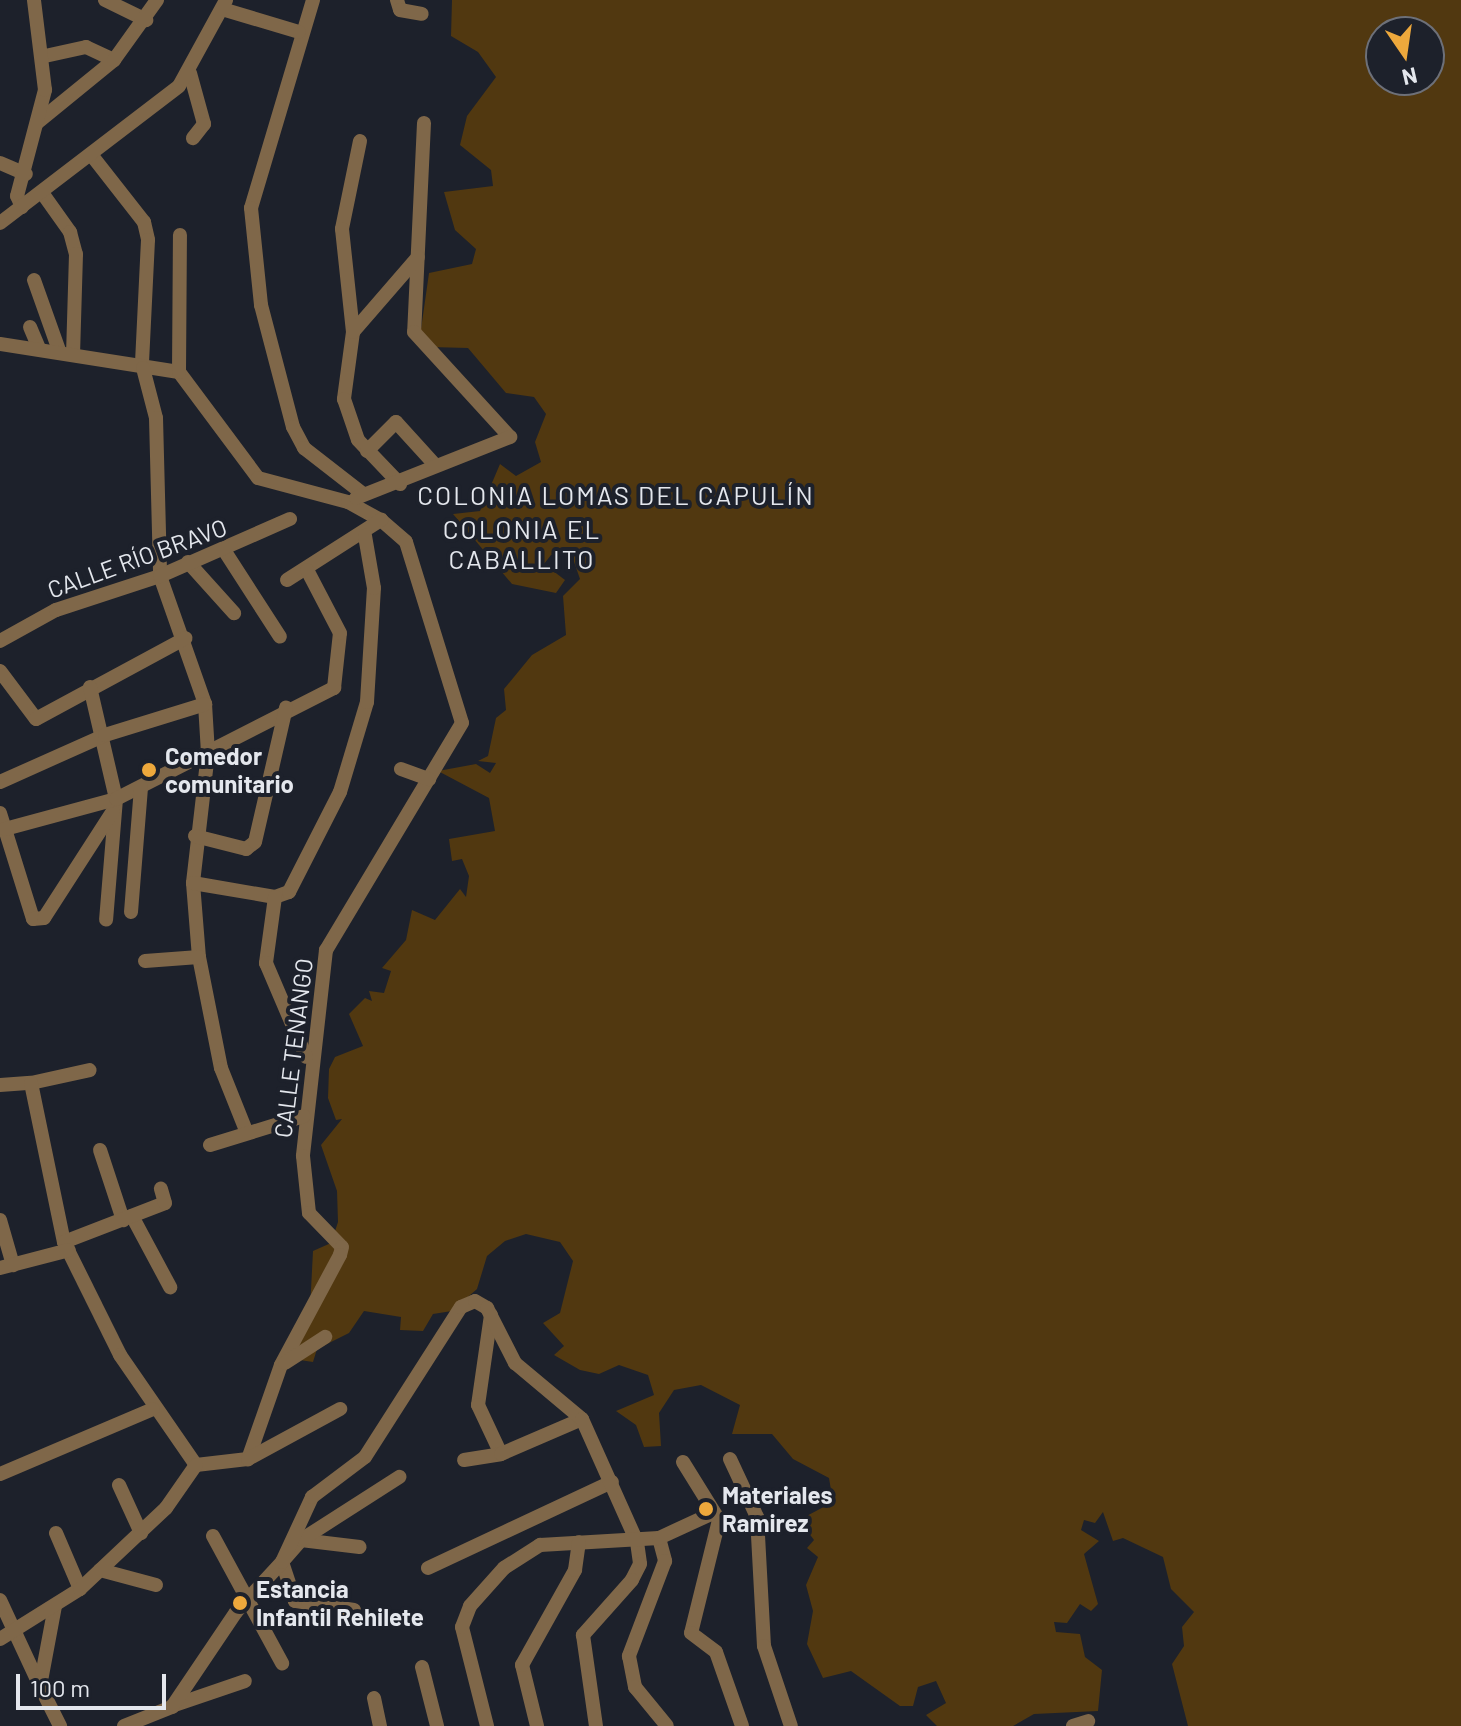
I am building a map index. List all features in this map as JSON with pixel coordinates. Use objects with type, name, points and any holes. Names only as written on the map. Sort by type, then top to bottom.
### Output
[{"type":"street","points":[[105,0],[146,20]]},
{"type":"street","points":[[38,122],[114,60],[146,20],[157,0]]},
{"type":"street","points":[[313,0],[299,32],[251,208],[261,305],[293,427],[304,448],[363,494]]},
{"type":"street","points":[[397,0],[400,10],[422,14]]},
{"type":"street","points":[[22,207],[17,196],[26,174],[38,122],[45,56],[39,1]]},
{"type":"street","points":[[0,223],[93,157],[190,73],[224,4],[299,32]]},
{"type":"street","points":[[45,56],[86,47],[114,60]]},
{"type":"street","points":[[190,73],[204,124],[193,138]]},
{"type":"street","points":[[348,502],[363,494],[400,484],[436,466],[510,437],[414,332],[424,123]]},
{"type":"street","points":[[360,141],[342,229],[353,332],[344,399],[349,424],[367,451],[400,484]]},
{"type":"street","points":[[93,157],[144,222],[148,240],[143,366],[156,418],[160,576],[186,638],[205,704],[208,753],[195,836],[193,883],[199,957],[221,1068],[247,1133]]},
{"type":"street","points":[[0,163],[26,174]]},
{"type":"street","points":[[43,194],[76,254],[66,354]]},
{"type":"street","points":[[0,344],[179,372],[180,235]]},
{"type":"street","points":[[353,332],[419,256]]},
{"type":"street","points":[[34,280],[66,354]]},
{"type":"street","points":[[30,327],[39,348]]},
{"type":"street","name":"CALLE TENANGO","points":[[179,372],[258,478],[348,502],[381,520],[406,542],[462,723],[429,779],[400,819],[326,950],[304,1116],[309,1213],[342,1247],[281,1365],[248,1459]]},
{"type":"street","points":[[367,451],[396,422],[436,466]]},
{"type":"street","name":"CALLE RÍO BRAVO","points":[[0,641],[56,610],[160,576],[290,519]]},
{"type":"street","points":[[287,580],[365,536],[381,520]]},
{"type":"street","points":[[193,883],[275,897],[289,892],[340,792],[367,702],[374,588],[365,536]]},
{"type":"street","points":[[224,550],[280,637]]},
{"type":"street","points":[[188,562],[234,613]]},
{"type":"street","points":[[5,829],[114,805],[141,787],[286,708],[334,688],[340,633],[307,570]]},
{"type":"street","points":[[0,671],[29,716],[39,718],[90,687],[186,638]]},
{"type":"street","points":[[90,687],[105,735],[114,805],[106,920]]},
{"type":"street","points":[[0,782],[105,735],[205,704]]},
{"type":"street","points":[[195,836],[246,849],[255,842],[286,708]]},
{"type":"street","points":[[401,769],[429,779]]},
{"type":"street","points":[[131,912],[141,787]]},
{"type":"street","points":[[0,813],[33,919],[44,918],[114,805]]},
{"type":"street","points":[[275,897],[264,938],[276,990],[302,1034],[309,1086]]},
{"type":"street","points":[[145,961],[199,957]]},
{"type":"street","points":[[0,1085],[31,1083],[90,1070]]},
{"type":"street","points":[[31,1083],[66,1246],[153,1409],[196,1465]]},
{"type":"street","points":[[210,1145],[304,1116]]},
{"type":"street","points":[[100,1150],[128,1218],[170,1287]]},
{"type":"street","points":[[0,1220],[6,1266],[66,1246],[165,1203],[161,1189]]},
{"type":"street","points":[[354,1610],[295,1601],[281,1568],[312,1497],[372,1447],[461,1307],[475,1301],[491,1315],[515,1363],[582,1419],[637,1542],[632,1580],[583,1635],[596,1726]]},
{"type":"street","points":[[491,1315],[478,1405],[501,1454]]},
{"type":"street","points":[[281,1365],[325,1337]]},
{"type":"street","points":[[0,1474],[153,1409]]},
{"type":"street","points":[[0,1639],[80,1589],[141,1533],[196,1465],[248,1459],[340,1409]]},
{"type":"street","points":[[464,1460],[501,1454],[582,1419]]},
{"type":"street","points":[[730,1459],[757,1517],[764,1646],[791,1726]]},
{"type":"street","points":[[683,1462],[713,1513],[719,1534],[691,1633],[716,1652],[742,1726]]},
{"type":"street","points":[[172,1707],[250,1596],[281,1568],[301,1540],[399,1477]]},
{"type":"street","points":[[428,1568],[612,1482]]},
{"type":"street","points":[[119,1485],[141,1533]]},
{"type":"street","points":[[487,1726],[462,1627],[470,1606],[525,1553],[579,1542],[637,1542],[659,1538],[713,1513]]},
{"type":"street","points":[[56,1533],[80,1589]]},
{"type":"street","points":[[213,1536],[250,1596],[282,1663]]},
{"type":"street","points":[[659,1538],[665,1561],[629,1656],[635,1687],[667,1726]]},
{"type":"street","points":[[301,1540],[360,1547]]},
{"type":"street","points":[[537,1726],[522,1665],[575,1570],[579,1542]]},
{"type":"street","points":[[100,1570],[156,1585]]},
{"type":"street","points":[[0,1600],[60,1726]]},
{"type":"street","points":[[40,1686],[55,1606]]},
{"type":"street","points":[[422,1667],[437,1726]]},
{"type":"street","points":[[124,1726],[245,1681]]},
{"type":"street","points":[[374,1698],[380,1726]]},
{"type":"street","points":[[1073,1726],[1088,1721]]},
{"type":"shaded area","points":[[452,0],[1461,0],[1461,1726],[1188,1726],[1172,1664],[1184,1646],[1182,1627],[1194,1612],[1171,1589],[1163,1557],[1123,1538],[1113,1541],[1103,1512],[1095,1523],[1084,1520],[1081,1530],[1099,1541],[1084,1554],[1098,1604],[1091,1611],[1080,1604],[1067,1623],[1054,1622],[1056,1632],[1080,1634],[1085,1657],[1102,1670],[1098,1711],[1034,1714],[1013,1726],[937,1726],[926,1715],[946,1703],[936,1681],[918,1687],[913,1706],[900,1706],[851,1671],[823,1678],[807,1644],[813,1611],[806,1585],[818,1557],[807,1548],[814,1540],[799,1520],[833,1502],[829,1478],[793,1459],[772,1434],[732,1434],[740,1405],[701,1385],[674,1390],[659,1413],[661,1446],[644,1447],[636,1425],[616,1411],[654,1395],[648,1375],[619,1365],[599,1374],[580,1370],[554,1355],[564,1346],[543,1323],[560,1313],[573,1261],[560,1242],[526,1234],[505,1241],[487,1256],[477,1289],[452,1311],[433,1314],[423,1331],[400,1330],[401,1317],[364,1311],[349,1333],[317,1349],[313,1362],[293,1359],[310,1309],[313,1251],[331,1243],[338,1222],[337,1191],[321,1145],[342,1119],[336,1120],[328,1098],[329,1069],[335,1057],[363,1046],[349,1014],[365,998],[372,1001],[369,991],[384,993],[391,971],[382,968],[406,940],[412,910],[435,920],[460,889],[466,897],[469,876],[462,859],[452,861],[449,839],[495,831],[489,798],[438,771],[476,764],[490,773],[496,763],[478,761],[488,756],[496,718],[506,710],[504,689],[532,655],[566,635],[563,596],[580,579],[572,556],[551,555],[544,564],[565,580],[556,593],[512,584],[453,514],[480,511],[500,464],[516,476],[541,462],[535,442],[546,414],[534,397],[506,393],[468,348],[430,347],[420,336],[429,273],[472,264],[476,249],[455,230],[444,192],[493,186],[491,170],[460,145],[467,116],[496,77],[478,52],[451,36]]},
{"type":"place","name":"Comedor comunitario","points":[[149,770]]},
{"type":"place","name":"Materiales Ramirez","points":[[706,1509]]},
{"type":"place","name":"Estancia Infantil Rehilete","points":[[240,1603]]},
{"type":"district","name":"COLONIA LOMAS DEL CAPULÍN","points":[[616,495]]},
{"type":"district","name":"COLONIA EL CABALLITO","points":[[522,544]]}]
